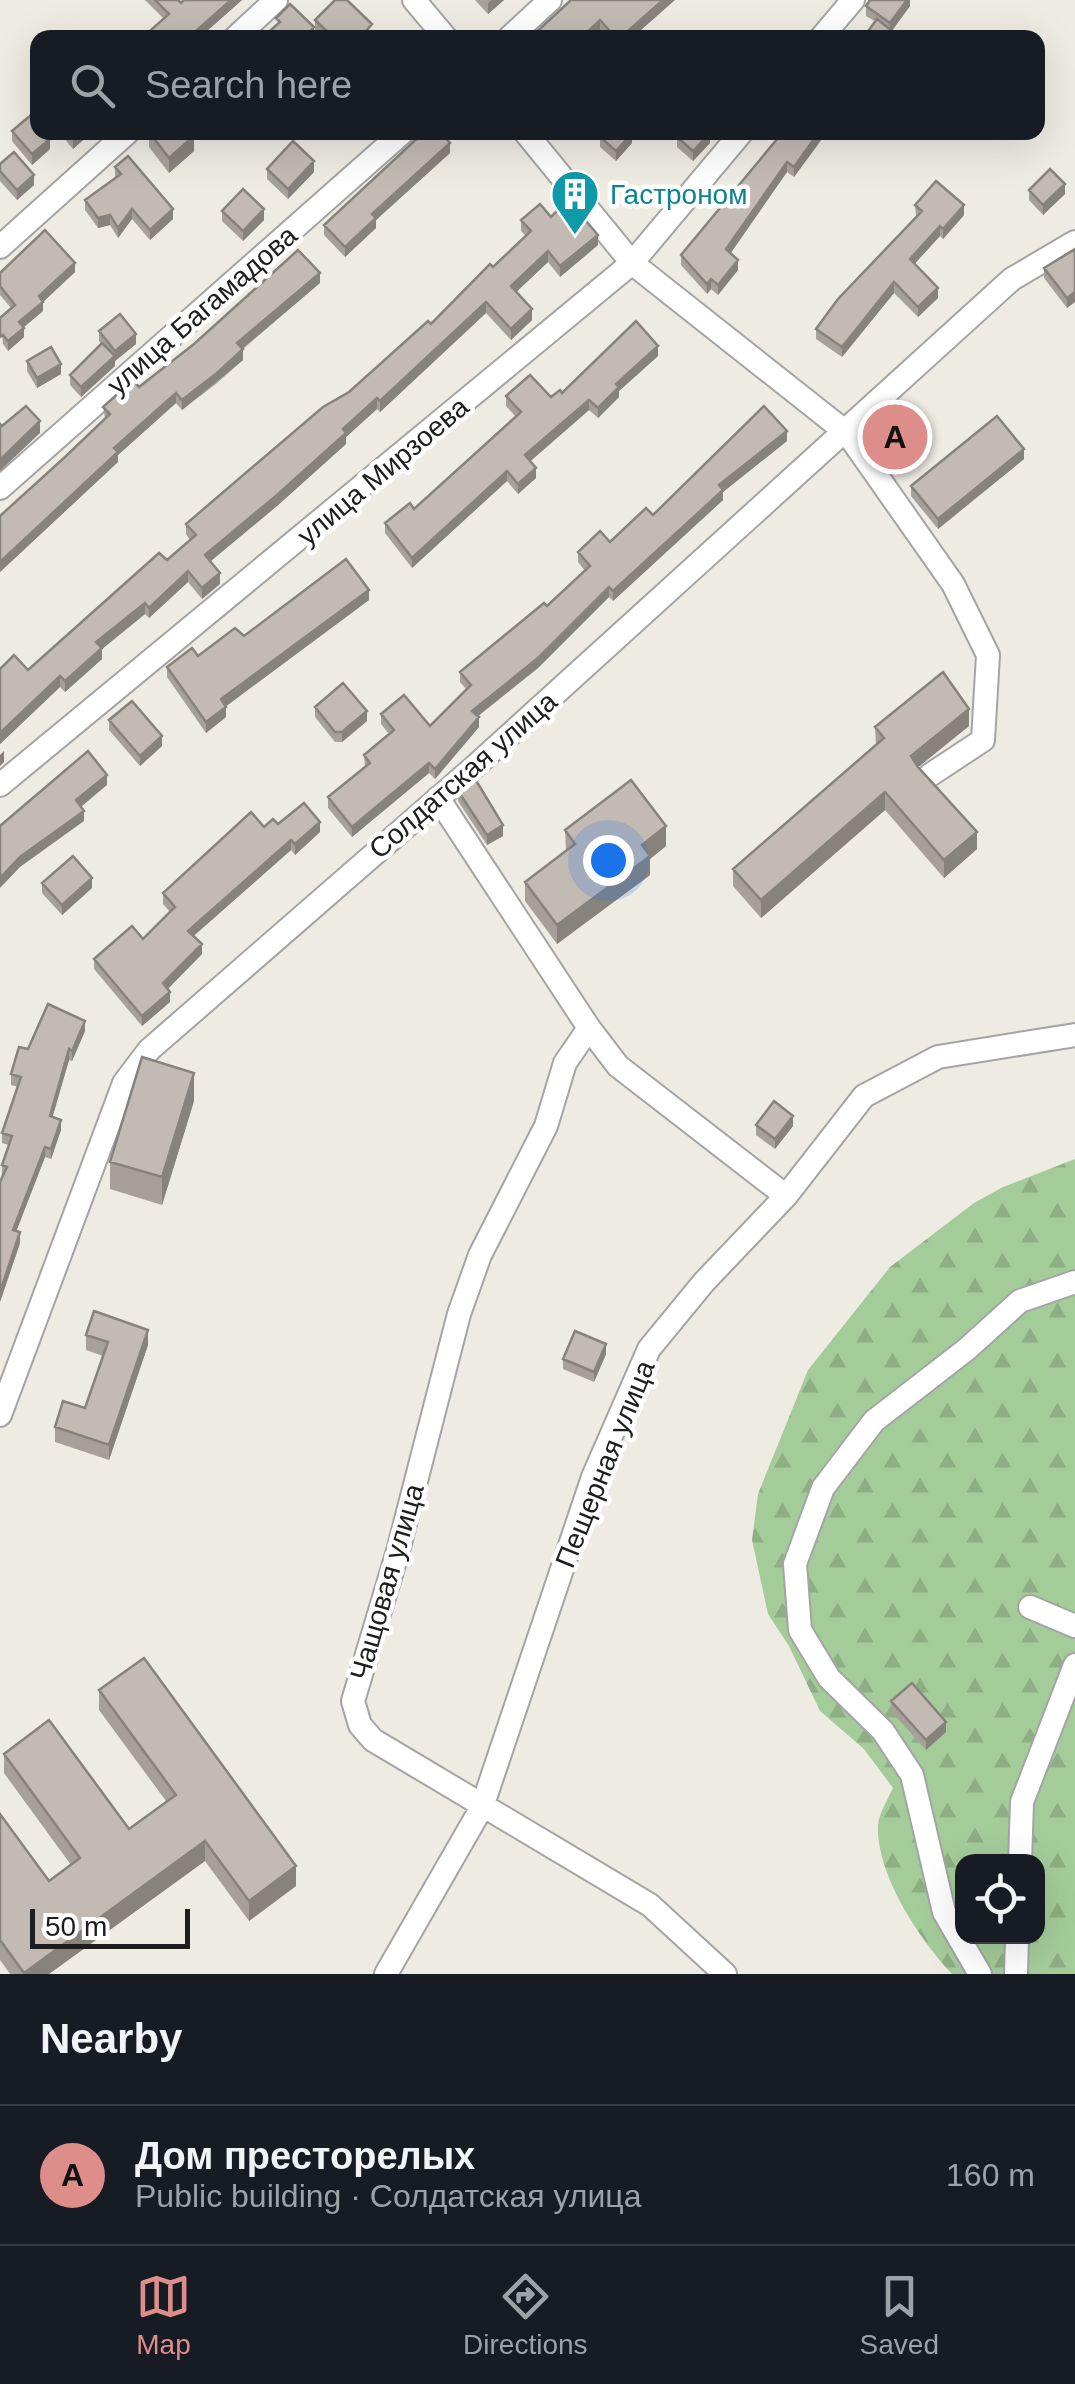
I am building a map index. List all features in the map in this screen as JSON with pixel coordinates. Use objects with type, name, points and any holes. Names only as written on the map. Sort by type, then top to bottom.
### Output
[{"type":"street","points":[[243,30],[276,0]]},
{"type":"street","points":[[414,0],[439,30]]},
{"type":"street","points":[[518,30],[550,0]]},
{"type":"street","points":[[829,30],[853,0]]},
{"type":"street","points":[[0,247],[119,140]]},
{"type":"street","name":"улица Багамадова","points":[[0,488],[394,140]]},
{"type":"street","points":[[531,140],[632,264],[847,433],[953,584],[988,655],[983,740],[930,776]]},
{"type":"street","name":"улица Мирзоева","points":[[0,785],[632,264],[735,140]]},
{"type":"street","name":"Солдатская улица","points":[[0,1416],[124,1083],[149,1050],[847,433],[1012,279],[1075,242]]},
{"type":"street","points":[[438,798],[618,1066],[786,1196]]},
{"type":"street","name":"Чащовая улица","points":[[589,1028],[565,1062],[546,1126],[480,1256],[459,1314],[398,1551],[352,1701],[360,1725],[372,1740],[650,1905],[726,1974]]},
{"type":"street","name":"Пещерная улица","points":[[386,1974],[482,1807],[593,1477],[649,1350],[704,1282],[786,1196],[864,1096],[938,1056],[1075,1035]]},
{"type":"street","points":[[980,1974],[944,1912],[912,1774],[882,1731],[829,1678],[800,1630],[795,1564],[822,1488],[874,1421],[967,1350],[1020,1302],[1075,1282]]},
{"type":"street","points":[[1030,1607],[1075,1626]]},
{"type":"street","points":[[1020,1854],[1022,1802],[1075,1666]]},
{"type":"street","points":[[1016,1974],[1017,1944]]},
{"type":"green space","points":[[1075,1159],[1075,1974],[952,1974],[927,1943],[902,1906],[879,1844],[879,1820],[893,1788],[864,1749],[820,1711],[789,1646],[768,1614],[752,1540],[758,1494],[808,1370],[890,1267],[974,1203],[1003,1187]]},
{"type":"building","points":[[155,0],[231,0],[197,30],[151,30],[169,14]]},
{"type":"building","points":[[335,0],[347,0],[372,24],[367,30],[326,30],[315,20]]},
{"type":"building","points":[[571,0],[663,0],[629,30],[609,30],[600,20],[589,30],[539,30]]},
{"type":"building","points":[[870,0],[907,0],[890,23],[866,6]]},
{"type":"building","points":[[290,4],[314,27],[271,30],[280,22],[276,18]]},
{"type":"building","points":[[877,19],[891,30],[869,30]]},
{"type":"building","points":[[30,116],[30,140],[49,140],[32,154],[12,131]]},
{"type":"building","points":[[155,140],[189,140],[169,158]]},
{"type":"building","points":[[415,140],[450,143],[372,214],[376,218],[345,247],[324,225]]},
{"type":"building","points":[[603,140],[626,140],[616,151]]},
{"type":"building","points":[[680,140],[703,140],[693,151]]},
{"type":"building","points":[[776,140],[813,140],[794,167],[787,162],[726,249],[738,260],[718,285],[711,279],[707,284],[681,255]]},
{"type":"building","points":[[293,141],[314,161],[288,189],[267,169]]},
{"type":"building","points":[[14,152],[34,175],[17,190],[0,171],[0,164]]},
{"type":"building","points":[[128,156],[173,209],[150,230],[132,209],[118,228],[110,215],[98,218],[85,200],[121,174],[115,167]]},
{"type":"building","points":[[1050,169],[1065,184],[1043,205],[1029,190]]},
{"type":"building","points":[[936,181],[964,205],[910,259],[938,288],[918,307],[894,282],[842,347],[816,329],[838,299],[922,211],[915,205]]},
{"type":"building","points":[[243,189],[264,209],[243,231],[222,211]]},
{"type":"building","points":[[568,200],[598,235],[560,266],[548,251],[511,286],[532,309],[511,329],[486,302],[380,401],[377,398],[343,429],[346,433],[205,555],[220,573],[202,588],[188,571],[149,608],[145,603],[96,642],[102,648],[65,681],[60,676],[0,733],[0,669],[14,655],[28,670],[159,553],[167,560],[196,535],[186,524],[323,407],[349,392],[428,321],[431,324],[490,264],[493,267],[531,231],[521,220],[540,204],[551,217]]},
{"type":"building","points":[[45,230],[75,263],[39,296],[43,302],[19,322],[24,328],[8,341],[3,335],[0,337],[0,318],[15,305],[0,286],[0,273]]},
{"type":"building","points":[[1075,249],[1075,292],[1067,298],[1044,268]]},
{"type":"building","points":[[298,250],[320,273],[237,343],[243,349],[217,373],[182,400],[176,393],[114,448],[118,452],[0,562],[0,516],[110,414],[103,407],[133,380],[139,387],[194,344]]},
{"type":"building","points":[[120,314],[136,334],[115,351],[99,331]]},
{"type":"building","points":[[636,321],[658,346],[616,384],[619,387],[598,408],[589,400],[525,455],[536,468],[518,484],[507,471],[412,558],[385,523],[410,503],[414,509],[521,412],[506,396],[530,375],[551,397],[560,390],[562,393]]},
{"type":"building","points":[[102,343],[115,356],[81,387],[70,375]]},
{"type":"building","points":[[51,347],[61,364],[37,378],[27,361]]},
{"type":"building","points":[[26,406],[40,421],[0,460],[0,424]]},
{"type":"building","points":[[764,406],[787,431],[719,485],[723,490],[613,591],[609,587],[538,658],[472,711],[479,717],[435,769],[429,763],[352,827],[328,797],[370,763],[364,755],[394,730],[381,714],[404,695],[430,726],[471,685],[460,672],[544,603],[547,606],[590,566],[578,552],[600,531],[610,542],[646,508],[653,515]]},
{"type":"building","points":[[997,416],[1024,449],[938,519],[911,486]]},
{"type":"building","points":[[346,559],[369,590],[221,699],[226,707],[206,722],[167,667],[192,648],[198,656],[235,628],[244,636]]},
{"type":"building","points":[[943,672],[969,709],[911,756],[977,832],[944,860],[885,792],[761,900],[733,869],[884,738],[875,727]]},
{"type":"building","points":[[343,683],[367,711],[342,732],[335,732],[315,707]]},
{"type":"building","points":[[132,701],[162,736],[140,756],[109,720]]},
{"type":"building","points":[[88,751],[107,775],[76,800],[84,811],[20,857],[0,878],[0,826]]},
{"type":"building","points":[[474,777],[503,825],[487,835],[458,791]]},
{"type":"building","points":[[631,780],[666,826],[642,845],[650,856],[557,925],[525,882],[575,844],[565,830]]},
{"type":"building","points":[[304,803],[320,822],[295,844],[291,840],[188,931],[202,944],[163,983],[170,992],[142,1016],[94,959],[132,926],[143,939],[175,907],[163,893],[251,812],[264,827],[273,819],[278,824]]},
{"type":"building","points":[[73,856],[92,878],[62,905],[42,883]]},
{"type":"building","points":[[48,1004],[85,1021],[72,1051],[69,1049],[50,1116],[61,1120],[51,1149],[45,1147],[13,1230],[20,1232],[0,1292],[0,1182],[12,1136],[2,1133],[21,1077],[11,1074],[19,1047],[28,1049]]},
{"type":"building","points":[[142,1057],[194,1073],[162,1177],[110,1162]]},
{"type":"building","points":[[774,1101],[793,1116],[775,1139],[756,1125]]},
{"type":"building","points":[[94,1311],[148,1330],[109,1445],[55,1427],[63,1401],[85,1408],[108,1342],[86,1335]]},
{"type":"building","points":[[575,1331],[606,1344],[594,1372],[563,1359]]},
{"type":"building","points":[[144,1658],[296,1866],[249,1901],[205,1841],[24,1973],[0,1940],[0,1814],[49,1881],[80,1858],[4,1754],[49,1720],[129,1829],[176,1795],[99,1690]]},
{"type":"building","points":[[912,1683],[946,1722],[926,1740],[891,1701]]},
{"type":"place","name":"Гастроном","points":[[575,236]]},
{"type":"place","name":"Дом престорелых","points":[[895,437]]}]
